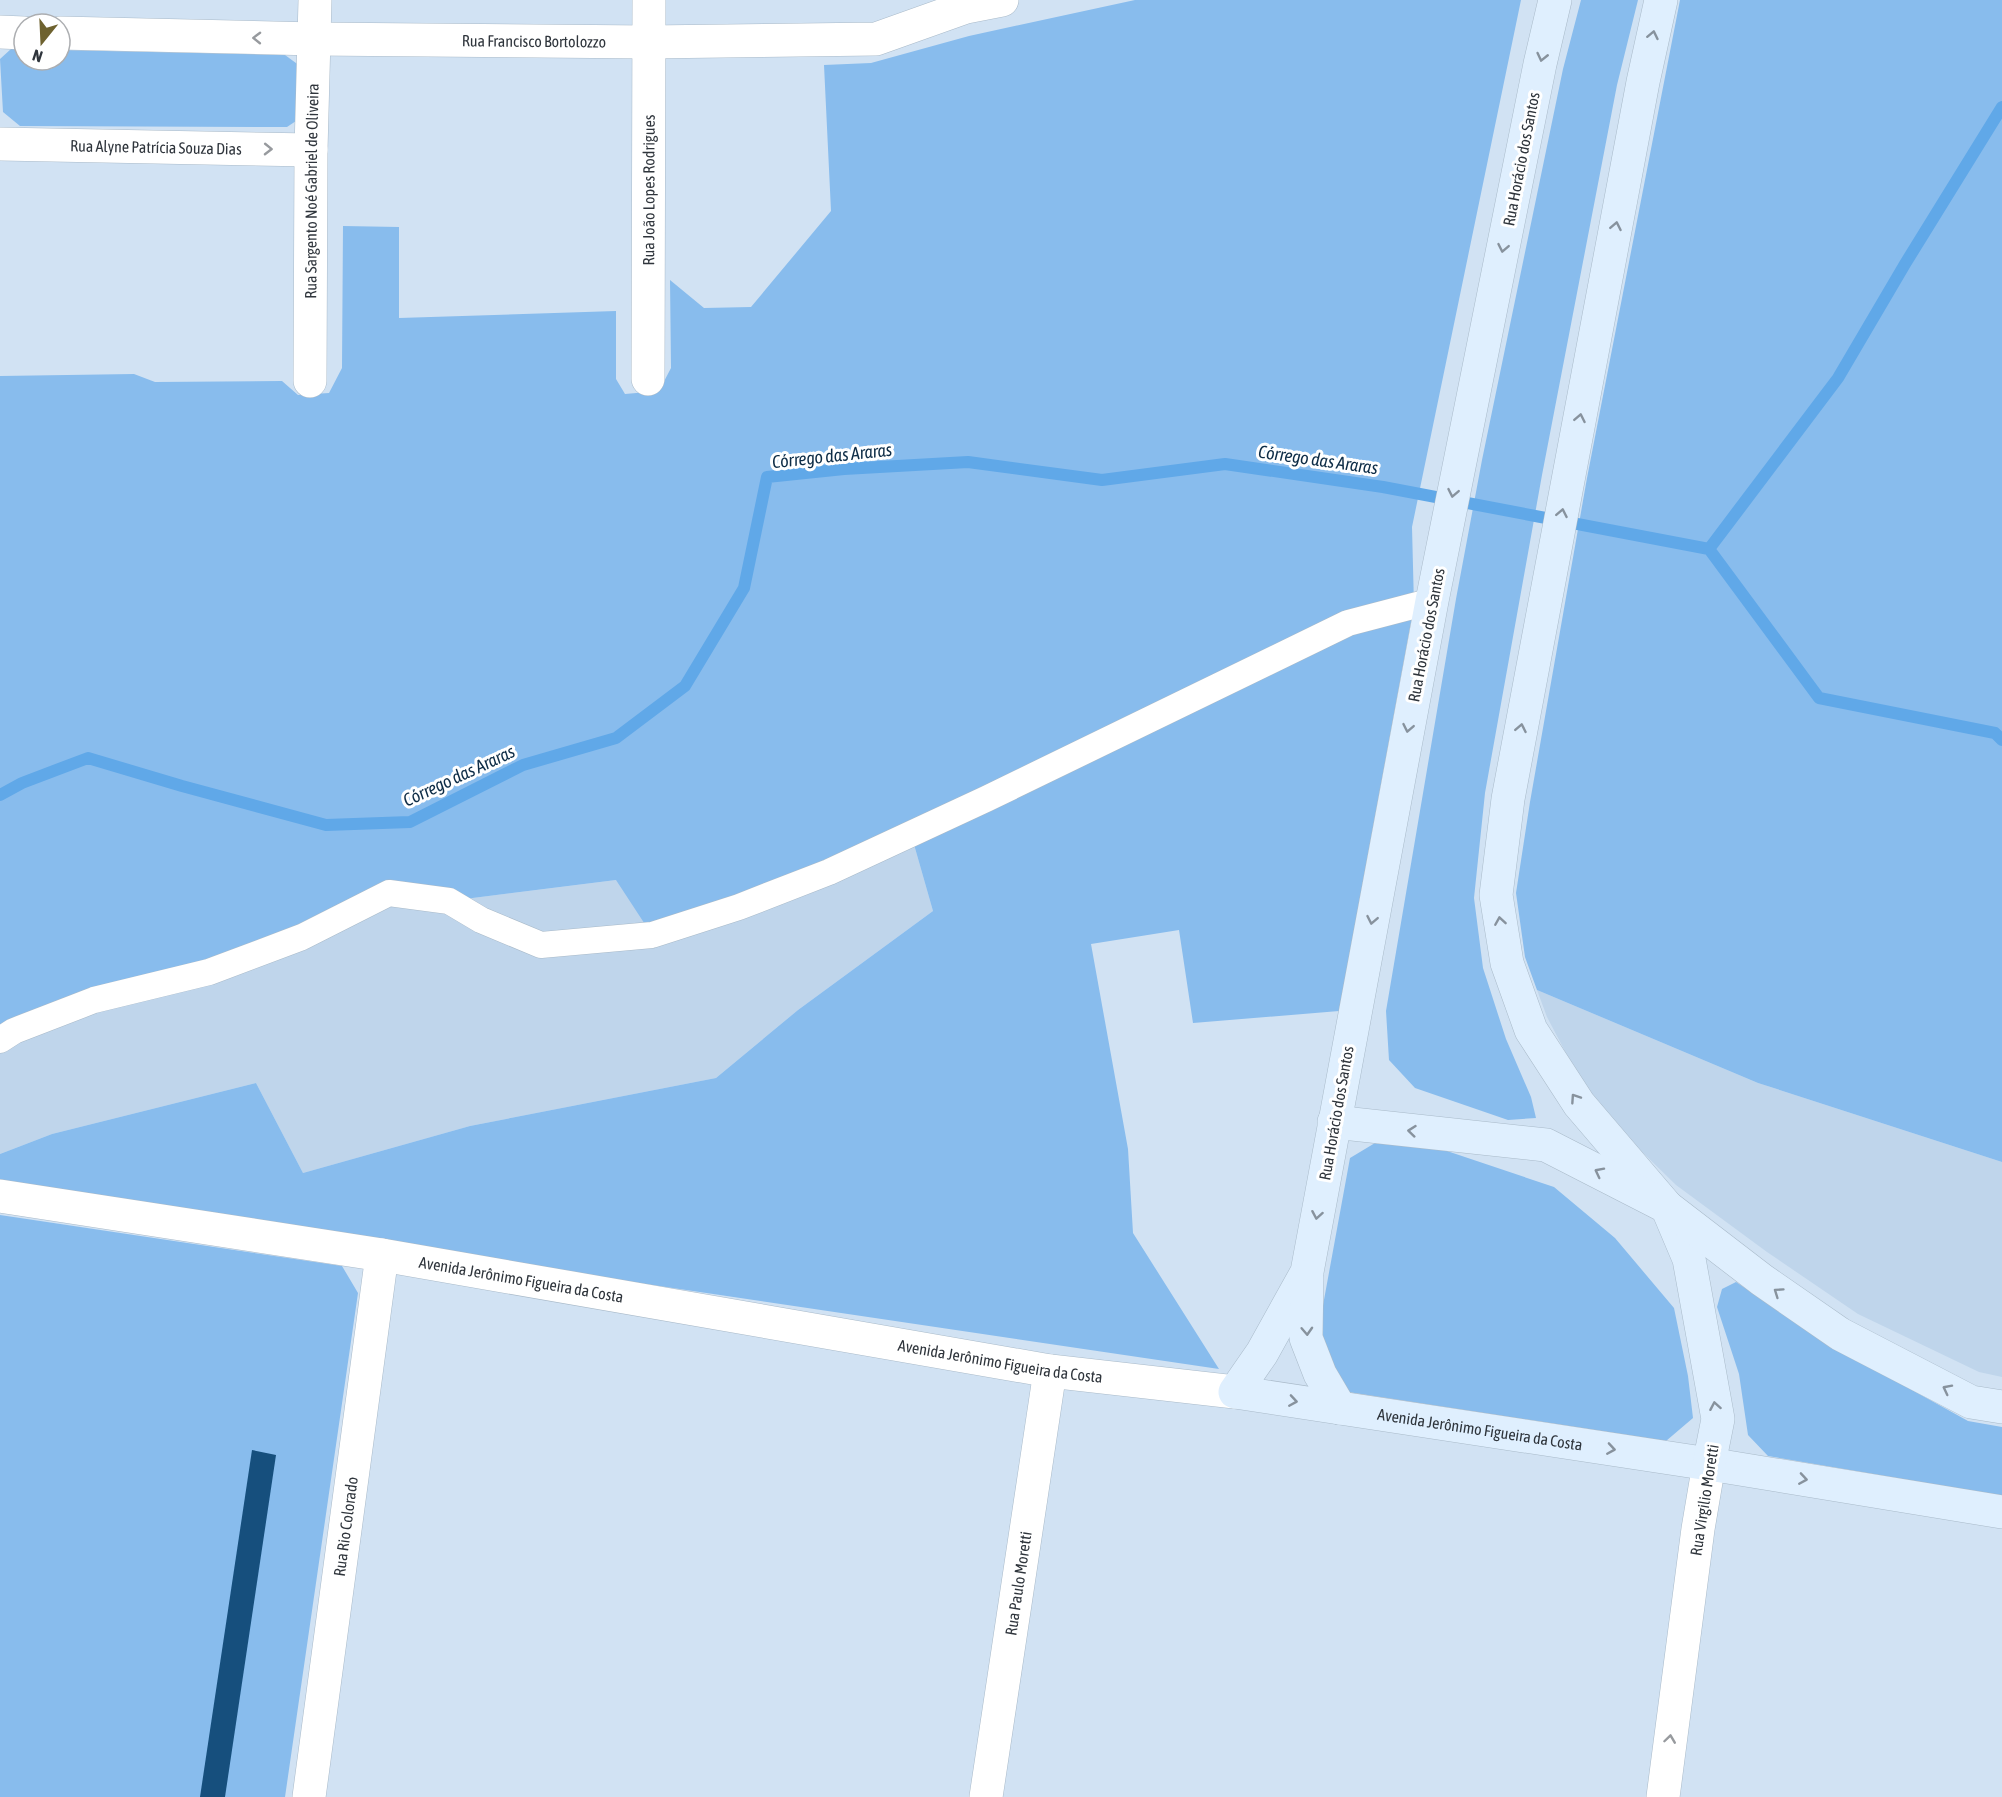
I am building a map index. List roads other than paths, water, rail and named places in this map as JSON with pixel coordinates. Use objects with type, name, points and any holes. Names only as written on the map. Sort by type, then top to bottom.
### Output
[{"type":"main road","name":"Rua Horácio dos Santos","points":[[1340,1408],[1320,1374],[1306,1338],[1307,1272],[1432,601],[1540,64],[1556,0]]},
{"type":"main road","points":[[1661,0],[1643,82],[1508,799],[1496,896],[1507,963],[1531,1030],[1579,1104],[1667,1207]]},
{"type":"main road","points":[[1334,1122],[1546,1145],[1667,1207],[1762,1280],[1840,1334],[1971,1402],[2002,1407]]},
{"type":"main road","name":"Rua Virgilio Moretti","points":[[1667,1207],[1689,1259],[1718,1419],[1709,1464]]},
{"type":"main road","name":"Rua Horácio dos Santos","points":[[1235,1392],[1262,1353],[1307,1272]]},
{"type":"main road","name":"Avenida Jerônimo Figueira da Costa","points":[[1235,1392],[1709,1464],[2002,1512]]},
{"type":"street","name":"Rua Sargento Noé Gabriel de Oliveira","points":[[310,381],[311,150],[315,0]]},
{"type":"street","name":"Rua João Lopes Rodrigues","points":[[648,379],[650,0]]},
{"type":"street","name":"Rua Francisco Bortolozzo","points":[[72,33],[315,39],[649,42],[876,39],[966,4],[1002,0]]},
{"type":"street","name":"Rua Alyne Patrícia Souza Dias","points":[[0,144],[311,150]]},
{"type":"street","name":"Avenida Jerônimo Figueira da Costa","points":[[0,1196],[382,1255],[1050,1371],[1235,1392]]},
{"type":"street","name":"Rua Rio Colorado","points":[[309,1797],[382,1255]]},
{"type":"street","name":"Rua Paulo Moretti","points":[[986,1797],[1050,1371]]},
{"type":"street","name":"Rua Virgilio Moretti","points":[[1663,1797],[1698,1529],[1709,1464]]},
{"type":"lane","points":[[0,1040],[14,1031],[94,1000],[209,972],[302,937],[389,893],[449,901],[481,920],[541,945],[652,935],[739,907],[829,872],[986,800],[1348,623],[1432,601]]},
{"type":"waterway","points":[[1709,549],[1838,378],[2002,107]]},
{"type":"waterway","name":"Córrego das Araras","points":[[0,795],[22,783],[88,758],[326,825],[410,822],[523,765],[616,738],[685,686],[744,588],[767,477],[844,469],[968,462],[1102,480],[1225,464],[1383,487],[1709,549]]},
{"type":"waterway","points":[[1709,549],[1819,698],[1995,733],[2002,740]]}]
